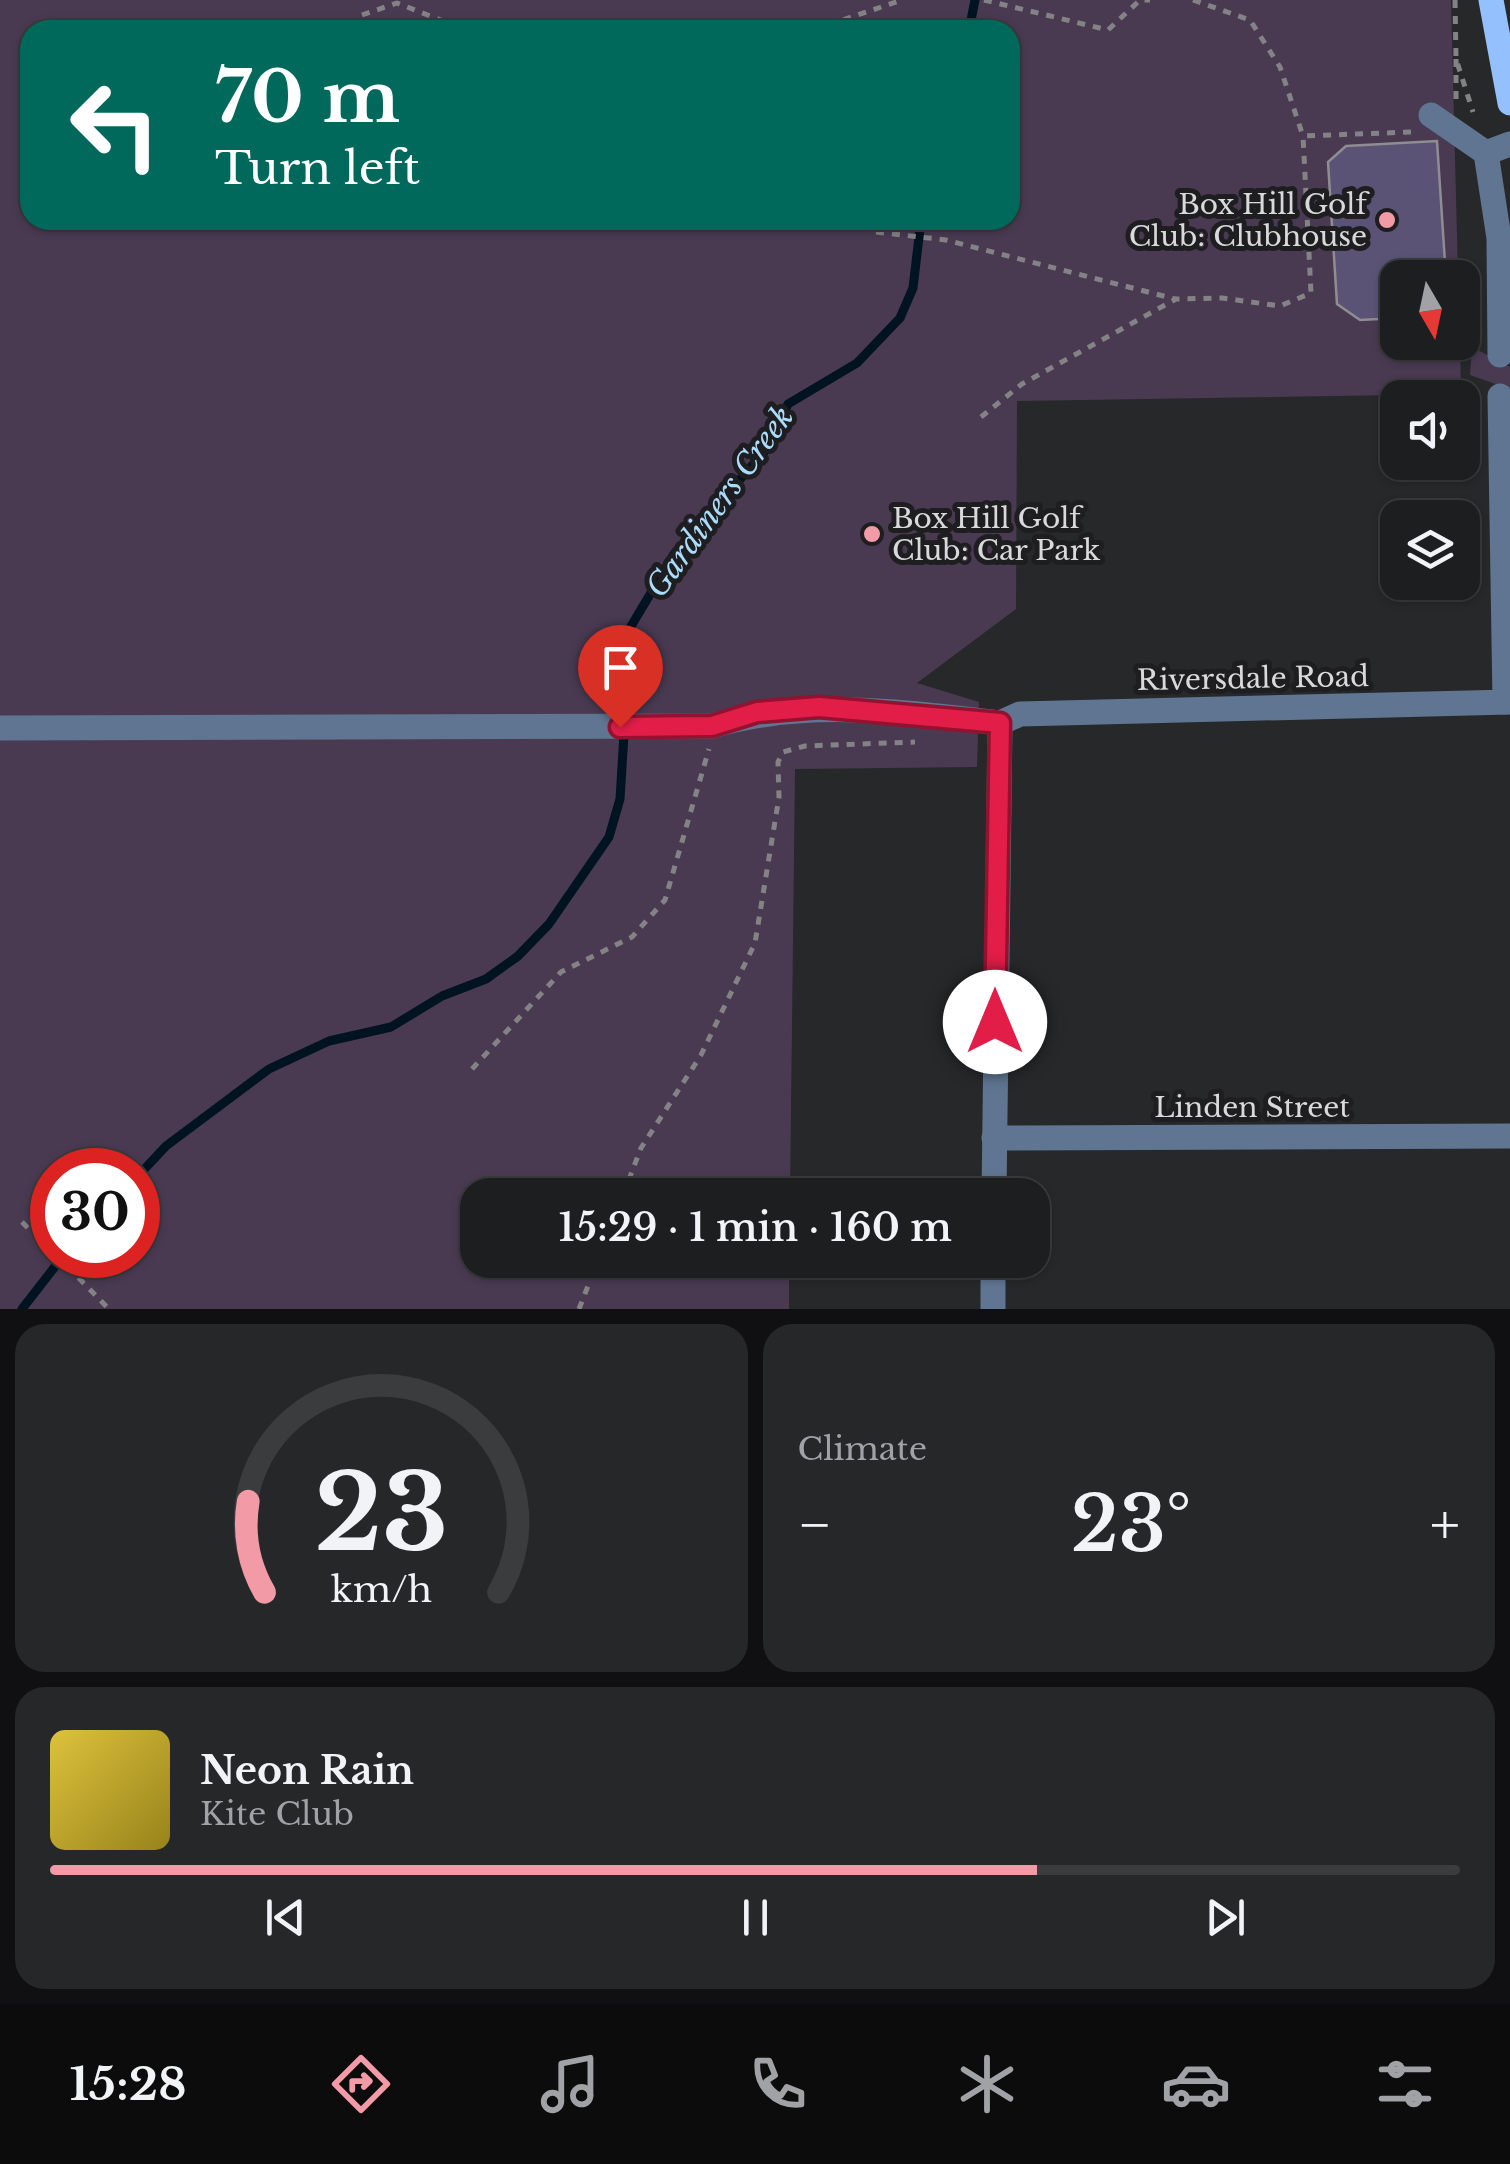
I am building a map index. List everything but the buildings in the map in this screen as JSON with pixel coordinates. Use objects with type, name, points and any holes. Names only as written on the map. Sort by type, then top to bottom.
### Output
[{"type":"main road","points":[[1491,0],[1510,103]]},
{"type":"street","points":[[1431,115],[1498,148],[1505,237],[1500,355]]},
{"type":"street","points":[[1500,396],[1507,702]]},
{"type":"street","name":"Riversdale Road","points":[[0,728],[712,726],[757,712],[819,707],[1000,723],[1020,714],[1507,702]]},
{"type":"street","points":[[994,1178],[1000,723]]},
{"type":"street","name":"Linden Street","points":[[994,1138],[1510,1136]]},
{"type":"street","points":[[993,1309],[994,1278]]},
{"type":"path","points":[[843,20],[902,0]]},
{"type":"path","points":[[984,0],[1108,30],[1140,0],[1150,0]]},
{"type":"path","points":[[876,232],[946,240],[1176,299],[1222,298],[1280,306],[1311,292],[1303,136],[1280,67],[1250,20],[1193,0]]},
{"type":"path","points":[[1303,136],[1457,130],[1455,0]]},
{"type":"path","points":[[362,15],[397,3],[440,20]]},
{"type":"path","points":[[1456,59],[1498,148]]},
{"type":"path","points":[[981,417],[1022,384],[1176,299]]},
{"type":"path","points":[[472,1069],[561,972],[632,937],[665,900],[706,769],[712,726]]},
{"type":"path","points":[[630,1178],[641,1148],[701,1055],[755,944],[779,797],[778,762],[783,752],[804,746],[930,742]]},
{"type":"path","points":[[22,1222],[30,1230]]},
{"type":"path","points":[[81,1278],[110,1309]]},
{"type":"path","points":[[578,1309],[591,1278]]},
{"type":"shaded area","points":[[0,0],[1451,0],[1458,260],[1380,260],[1380,360],[1460,360],[1461,380],[1380,380],[1380,395],[1017,401],[1016,609],[917,683],[979,702],[977,767],[795,769],[790,1178],[460,1178],[460,1278],[789,1278],[789,1309],[0,1309]]},
{"type":"shaded area","points":[[1480,351],[1510,367],[1510,389],[1470,375],[1471,360],[1480,360]]},
{"type":"waterway","name":"Gardiners Creek","points":[[971,20],[975,0]]},
{"type":"waterway","name":"Gardiners Creek","points":[[160,1152],[269,1069],[329,1041],[391,1027],[442,996],[486,979],[518,956],[549,924],[609,837],[620,799],[626,702],[622,651],[630,628],[674,554],[765,451],[788,404],[857,363],[900,318],[913,288],[920,230]]},
{"type":"waterway","name":"Gardiners Creek","points":[[22,1309],[46,1278]]},
{"type":"place","name":"Box Hill Golf Club: Clubhouse","points":[[1387,220]]},
{"type":"place","name":"Box Hill Golf Club: Car Park","points":[[872,534]]},
{"type":"route","points":[[620,727],[712,726],[757,712],[819,707],[1000,723],[996,750],[995,1022]]}]
